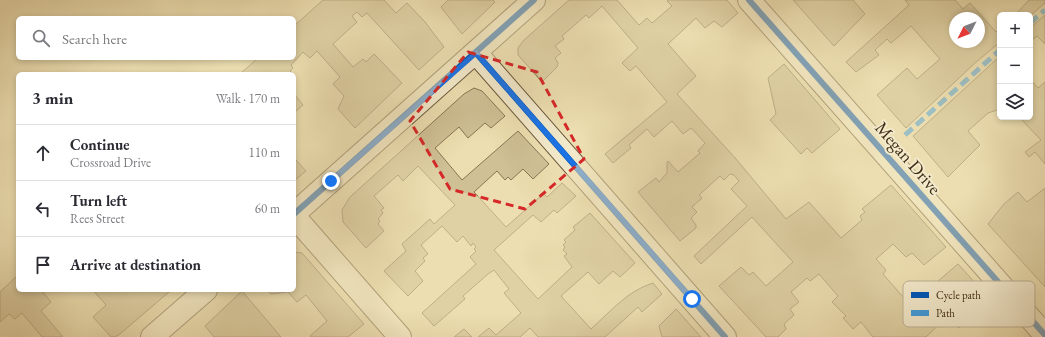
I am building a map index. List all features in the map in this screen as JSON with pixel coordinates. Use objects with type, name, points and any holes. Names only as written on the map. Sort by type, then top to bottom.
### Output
[{"type":"street","points":[[296,213],[534,0]]},
{"type":"street","name":"Megan Drive","points":[[749,0],[997,281]]},
{"type":"street","points":[[476,53],[725,337]]},
{"type":"street","points":[[296,217],[400,337]]},
{"type":"street","points":[[152,337],[204,292]]},
{"type":"street","name":"Megan Drive","points":[[1035,324],[1045,335]]},
{"type":"highlighted area","points":[[468,52],[537,72],[584,159],[525,209],[450,189],[410,121]]},
{"type":"shaded area","points":[[323,0],[384,0],[396,13],[407,3],[425,22],[444,47],[419,70],[367,13],[362,17],[357,12],[352,16],[357,22],[333,44],[353,67],[363,59],[366,62],[374,54],[402,83],[355,128],[338,109],[344,96],[333,84],[340,77],[317,51],[310,58],[303,52],[296,60],[296,24]]},
{"type":"shaded area","points":[[448,0],[493,0],[495,2],[462,34],[441,7]]},
{"type":"shaded area","points":[[569,0],[617,0],[639,25],[647,18],[652,23],[672,6],[667,1],[668,0],[727,0],[738,13],[722,27],[714,21],[705,28],[696,18],[668,44],[696,76],[677,94],[736,159],[786,219],[809,202],[841,238],[862,220],[860,216],[865,212],[862,209],[891,185],[946,247],[924,265],[912,253],[906,257],[893,244],[876,259],[886,270],[883,274],[903,297],[903,327],[936,327],[926,337],[873,337],[861,322],[853,329],[843,318],[846,316],[832,302],[838,296],[819,274],[810,281],[807,278],[791,292],[799,302],[790,309],[794,315],[784,324],[786,329],[778,337],[766,337],[719,286],[741,267],[749,275],[753,272],[766,286],[793,262],[752,217],[701,264],[694,256],[747,206],[731,189],[739,181],[734,175],[730,174],[724,180],[720,176],[699,195],[702,198],[692,207],[697,212],[691,218],[696,225],[696,228],[680,241],[638,192],[656,178],[659,182],[667,173],[668,161],[678,172],[700,153],[698,151],[705,143],[691,128],[683,134],[672,121],[654,137],[647,129],[629,145],[631,148],[613,163],[605,154],[667,102],[636,66],[630,71],[622,63],[638,48],[602,6],[589,18],[586,15],[562,36],[564,39],[555,46],[561,53],[555,58],[558,63],[557,67],[542,82],[518,55],[518,48],[524,40]]},
{"type":"shaded area","points":[[793,0],[853,0],[865,14],[834,46]]},
{"type":"shaded area","points":[[905,0],[955,0],[963,9],[970,3],[978,12],[949,12],[949,48],[985,48],[985,20],[996,32],[997,31],[997,45],[975,63],[906,128],[877,95],[907,68],[917,79],[940,59],[911,26],[891,43],[887,39],[875,50],[879,55],[856,72],[846,62],[909,5]]},
{"type":"shaded area","points":[[1029,0],[1045,0],[1045,3],[1033,13],[1033,12],[1018,12]]},
{"type":"shaded area","points":[[1045,15],[1045,44],[1037,36],[1033,39],[1033,25]]},
{"type":"shaded area","points":[[997,59],[997,110],[988,113],[968,131],[980,145],[948,177],[913,136]]},
{"type":"shaded area","points":[[256,60],[296,60],[291,65],[293,68],[290,71],[291,72],[242,72]]},
{"type":"shaded area","points":[[784,64],[840,129],[812,153],[807,148],[801,154],[770,120],[776,114],[768,78]]},
{"type":"shaded area","points":[[1033,82],[1038,88],[1045,82],[1045,164],[1035,152],[1029,157],[1025,152],[1041,140],[1022,120],[1033,120]]},
{"type":"shaded area","points":[[474,88],[482,91],[505,116],[491,128],[485,123],[468,138],[459,127],[435,148],[462,180],[518,131],[549,164],[533,179],[523,169],[511,180],[508,177],[505,180],[497,171],[474,192],[506,227],[541,196],[544,194],[547,197],[562,183],[576,196],[557,213],[554,210],[541,222],[533,215],[494,250],[538,299],[572,267],[564,256],[567,254],[563,250],[565,247],[563,245],[566,242],[564,240],[575,230],[573,227],[590,213],[635,263],[620,277],[613,271],[599,284],[588,272],[561,296],[591,329],[619,303],[635,291],[653,283],[662,294],[642,312],[638,307],[605,337],[538,337],[530,328],[520,337],[478,337],[489,328],[496,335],[521,313],[504,293],[509,289],[494,270],[463,296],[465,299],[434,326],[422,313],[476,264],[470,257],[476,251],[474,249],[476,247],[473,243],[471,246],[463,236],[457,242],[442,226],[421,245],[428,254],[423,258],[425,261],[415,271],[423,281],[408,296],[384,271],[406,251],[402,244],[430,219],[434,224],[455,205],[418,166],[403,181],[398,175],[374,196],[384,208],[381,210],[383,213],[378,219],[380,221],[378,224],[384,231],[366,248],[343,222],[342,210],[350,197],[464,94]]},
{"type":"shaded area","points":[[296,96],[303,105],[296,111]]},
{"type":"shaded area","points":[[296,160],[306,171],[296,179]]},
{"type":"shaded area","points":[[1045,188],[1045,287],[988,224],[1004,204],[1018,192],[1027,202]]},
{"type":"shaded area","points":[[296,252],[302,253],[364,324],[348,337],[311,337],[310,336],[327,321],[306,295],[297,302],[288,292],[296,292]]},
{"type":"shaded area","points":[[958,264],[973,281],[938,281]]},
{"type":"shaded area","points":[[16,277],[16,292],[43,292],[51,302],[41,311],[63,337],[42,337],[22,313],[15,319],[9,314],[0,322],[0,292]]},
{"type":"shaded area","points":[[95,292],[169,292],[115,337],[111,337],[93,317],[106,305]]},
{"type":"shaded area","points":[[241,292],[243,292],[281,337],[214,337],[205,326]]},
{"type":"shaded area","points":[[269,292],[288,292],[271,294]]},
{"type":"shaded area","points":[[676,309],[701,337],[662,337],[659,326]]},
{"type":"shaded area","points":[[464,329],[472,337],[454,337]]},
{"type":"marked path","points":[[1033,20],[1045,10]]},
{"type":"marked path","points":[[905,135],[997,53]]},
{"type":"cycle path","points":[[296,212],[534,0]]},
{"type":"cycle path","points":[[749,0],[997,281]]},
{"type":"cycle path","points":[[476,53],[725,337]]},
{"type":"cycle path","points":[[1035,324],[1045,335]]},
{"type":"route","points":[[331,181],[476,53],[692,299]]}]
